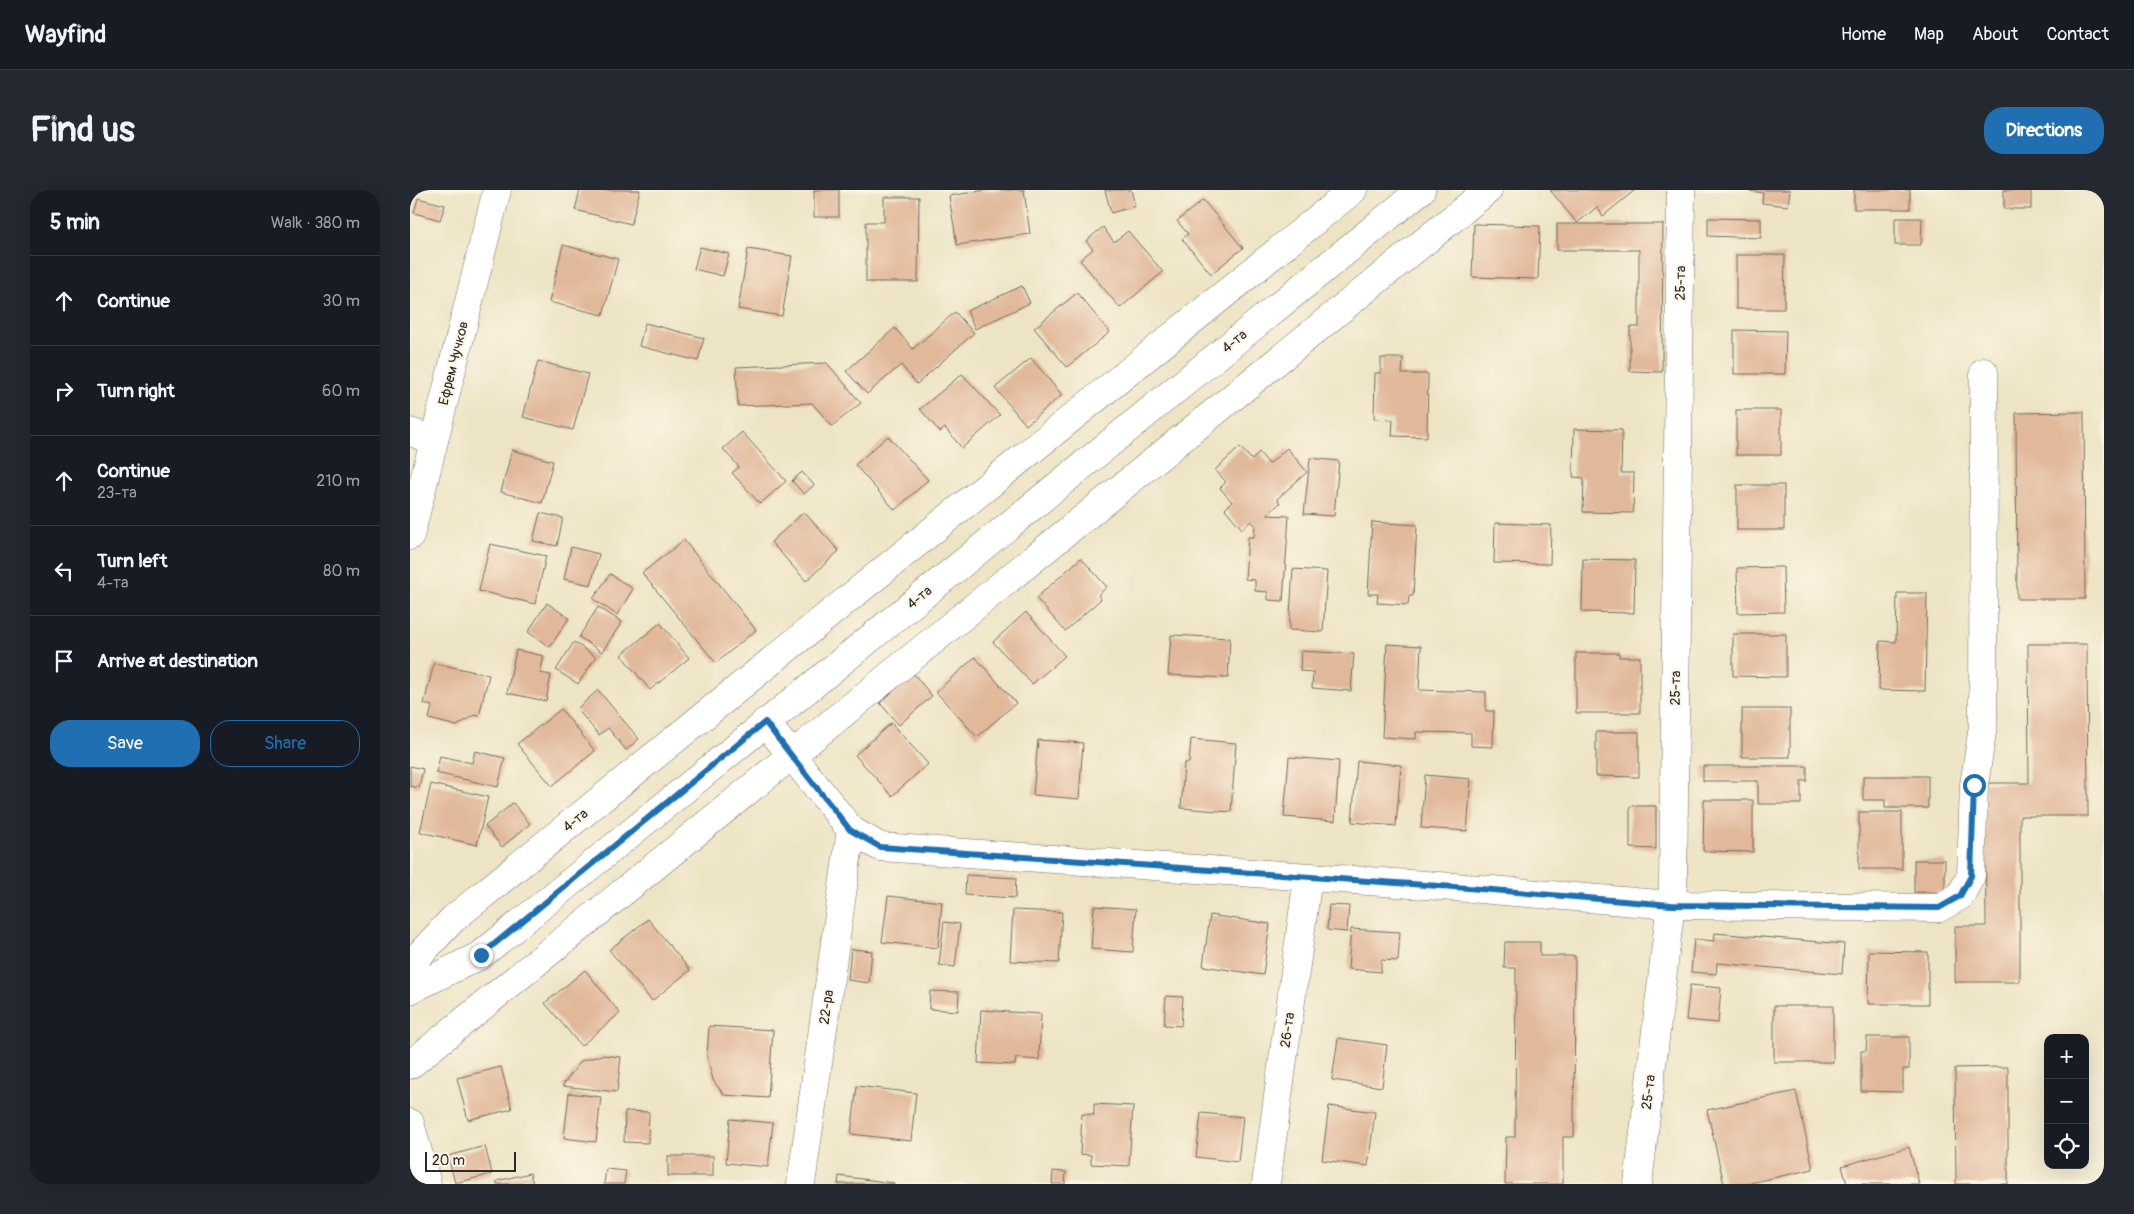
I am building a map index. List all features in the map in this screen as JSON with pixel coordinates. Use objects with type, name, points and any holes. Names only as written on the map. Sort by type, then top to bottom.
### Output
[{"type":"street","name":"Ефрем Чучков","points":[[410,536],[422,436],[497,190]]},
{"type":"street","name":"4-та","points":[[410,965],[460,913],[1353,190]]},
{"type":"street","name":"4-та","points":[[410,990],[481,955],[1421,190]]},
{"type":"street","points":[[410,1065],[1488,190]]},
{"type":"street","name":"25-та","points":[[1638,1184],[1673,886],[1681,190]]},
{"type":"street","points":[[765,722],[793,755],[850,830],[880,847],[1671,905],[1939,908],[1960,896],[1971,876],[1974,785],[1983,726],[1984,372]]},
{"type":"street","name":"22-ра","points":[[801,1184],[850,830]]},
{"type":"street","name":"26-та","points":[[1266,1184],[1308,877]]},
{"type":"street","points":[[410,1123],[427,1184]]},
{"type":"building","points":[[580,190],[640,190],[631,224],[575,210]]},
{"type":"building","points":[[814,190],[839,190],[839,217],[814,217]]},
{"type":"building","points":[[987,190],[1024,190],[1030,234],[957,245],[949,196]]},
{"type":"building","points":[[1105,190],[1131,190],[1135,206],[1111,213]]},
{"type":"building","points":[[1550,190],[1635,190],[1603,216],[1597,207],[1577,223]]},
{"type":"building","points":[[1744,190],[1790,190],[1788,206],[1762,203],[1763,193]]},
{"type":"building","points":[[1854,190],[1910,190],[1910,209],[1854,209]]},
{"type":"building","points":[[2004,190],[2031,190],[2031,209],[2004,209]]},
{"type":"building","points":[[884,197],[919,197],[918,282],[866,282],[866,222],[884,222]]},
{"type":"building","points":[[418,198],[445,205],[440,220],[414,213]]},
{"type":"building","points":[[1203,200],[1243,248],[1211,274],[1182,239],[1188,234],[1177,221]]},
{"type":"building","points":[[1708,218],[1761,219],[1761,238],[1708,236]]},
{"type":"building","points":[[1895,218],[1922,218],[1921,245],[1895,245]]},
{"type":"building","points":[[1474,224],[1540,226],[1538,279],[1472,277]]},
{"type":"building","points":[[1557,224],[1663,224],[1662,372],[1630,371],[1630,327],[1639,327],[1639,250],[1557,250]]},
{"type":"building","points":[[1103,227],[1114,242],[1128,231],[1163,272],[1120,308],[1080,260],[1093,249],[1086,241]]},
{"type":"building","points":[[563,245],[618,259],[603,315],[549,302]]},
{"type":"building","points":[[700,247],[729,254],[723,276],[694,269]]},
{"type":"building","points":[[748,249],[792,256],[782,316],[738,309]]},
{"type":"building","points":[[1736,255],[1785,255],[1784,309],[1736,309]]},
{"type":"building","points":[[1022,286],[1030,303],[975,329],[967,311]]},
{"type":"building","points":[[1077,293],[1110,332],[1067,367],[1034,328]]},
{"type":"building","points":[[955,312],[974,333],[917,384],[901,365],[867,394],[846,371],[895,328],[913,349]]},
{"type":"building","points":[[645,323],[704,338],[698,361],[639,346]]},
{"type":"building","points":[[1734,330],[1786,331],[1785,374],[1734,374]]},
{"type":"building","points":[[1031,358],[1062,395],[1026,425],[995,388]]},
{"type":"building","points":[[1381,358],[1403,358],[1402,374],[1428,374],[1427,437],[1392,436],[1393,420],[1374,419],[1375,373],[1381,373]]},
{"type":"building","points":[[538,361],[588,374],[573,430],[523,417]]},
{"type":"building","points":[[827,363],[861,403],[832,426],[812,403],[738,406],[736,367]]},
{"type":"building","points":[[962,374],[1000,415],[962,448],[945,428],[940,432],[920,409]]},
{"type":"building","points":[[1736,410],[1781,410],[1781,455],[1736,455]]},
{"type":"building","points":[[2084,412],[2085,599],[2017,599],[2016,413]]},
{"type":"building","points":[[1574,429],[1622,430],[1621,473],[1634,473],[1633,513],[1583,512],[1584,478],[1573,477]]},
{"type":"building","points":[[742,432],[786,481],[760,504],[732,473],[739,467],[723,449]]},
{"type":"building","points":[[888,436],[928,480],[895,510],[855,465]]},
{"type":"building","points":[[1240,447],[1252,460],[1259,452],[1269,464],[1287,448],[1307,472],[1277,499],[1280,503],[1267,515],[1289,516],[1283,601],[1268,600],[1268,592],[1255,591],[1255,580],[1245,579],[1248,537],[1254,537],[1255,525],[1251,521],[1242,529],[1225,509],[1232,502],[1220,488],[1226,482],[1215,470]]},
{"type":"building","points":[[512,450],[553,461],[542,503],[501,492]]},
{"type":"building","points":[[1310,458],[1339,461],[1334,516],[1304,514]]},
{"type":"building","points":[[802,472],[814,485],[804,494],[792,481]]},
{"type":"building","points":[[1737,485],[1784,485],[1784,530],[1737,530]]},
{"type":"building","points":[[804,512],[839,551],[806,581],[771,542]]},
{"type":"building","points":[[540,513],[563,518],[557,546],[533,541]]},
{"type":"building","points":[[1372,522],[1417,525],[1413,596],[1409,596],[1408,605],[1377,603],[1378,594],[1368,594]]},
{"type":"building","points":[[1495,523],[1551,525],[1550,564],[1494,563]]},
{"type":"building","points":[[684,540],[756,630],[716,663],[642,573]]},
{"type":"building","points":[[490,544],[546,556],[535,604],[479,591]]},
{"type":"building","points":[[571,547],[599,554],[591,585],[564,579]]},
{"type":"building","points":[[1081,558],[1107,587],[1098,595],[1101,599],[1065,631],[1036,598]]},
{"type":"building","points":[[1583,559],[1635,560],[1634,613],[1582,612]]},
{"type":"building","points":[[1783,567],[1784,612],[1738,613],[1737,568]]},
{"type":"building","points":[[1293,569],[1327,571],[1323,632],[1289,630]]},
{"type":"building","points":[[610,574],[633,589],[617,615],[593,599]]},
{"type":"building","points":[[1897,593],[1927,593],[1925,691],[1879,690],[1880,641],[1896,642]]},
{"type":"building","points":[[547,603],[569,618],[550,647],[528,632]]},
{"type":"building","points":[[598,607],[622,622],[602,652],[579,637]]},
{"type":"building","points":[[1026,612],[1065,656],[1032,684],[993,642]]},
{"type":"building","points":[[660,623],[689,658],[650,690],[621,655]]},
{"type":"building","points":[[1733,634],[1786,634],[1786,677],[1733,676]]},
{"type":"building","points":[[1171,635],[1230,638],[1228,678],[1168,675]]},
{"type":"building","points":[[574,642],[596,657],[578,684],[556,670]]},
{"type":"building","points":[[1387,644],[1421,646],[1419,690],[1486,692],[1486,711],[1494,711],[1493,747],[1471,746],[1471,733],[1416,732],[1416,739],[1382,737]]},
{"type":"building","points":[[2028,644],[2087,644],[2088,816],[2020,816],[2020,982],[1955,982],[1955,926],[1986,926],[1985,783],[2029,783]]},
{"type":"building","points":[[516,650],[544,656],[540,673],[551,675],[546,701],[507,693]]},
{"type":"building","points":[[1301,651],[1354,654],[1351,691],[1312,688],[1313,672],[1300,671]]},
{"type":"building","points":[[1576,653],[1619,653],[1619,657],[1640,657],[1640,713],[1576,713]]},
{"type":"building","points":[[975,657],[1016,703],[977,737],[936,692]]},
{"type":"building","points":[[434,663],[489,675],[479,716],[474,715],[457,726],[429,719],[432,706],[424,704]]},
{"type":"building","points":[[913,673],[932,696],[899,725],[880,703]]},
{"type":"building","points":[[598,690],[639,739],[626,750],[608,728],[599,735],[577,709]]},
{"type":"building","points":[[561,709],[595,751],[552,786],[517,744]]},
{"type":"building","points":[[1742,709],[1790,709],[1790,757],[1742,757]]},
{"type":"building","points":[[891,723],[928,764],[892,796],[855,755]]},
{"type":"building","points":[[1596,732],[1639,732],[1639,777],[1596,776]]},
{"type":"building","points":[[1191,739],[1236,743],[1231,812],[1181,808],[1184,763],[1189,763]]},
{"type":"building","points":[[1038,740],[1083,743],[1079,799],[1033,795]]},
{"type":"building","points":[[475,751],[505,758],[498,787],[436,773],[440,756],[472,763]]},
{"type":"building","points":[[1289,757],[1339,761],[1335,821],[1284,817]]},
{"type":"building","points":[[1357,761],[1401,765],[1396,826],[1352,822]]},
{"type":"building","points":[[410,766],[423,769],[419,788],[410,786]]},
{"type":"building","points":[[1703,766],[1807,766],[1807,781],[1801,781],[1801,804],[1758,804],[1758,781],[1703,781]]},
{"type":"building","points":[[1425,775],[1471,779],[1467,831],[1421,828]]},
{"type":"building","points":[[1863,776],[1928,776],[1928,808],[1885,808],[1885,800],[1863,800]]},
{"type":"building","points":[[431,784],[488,797],[477,845],[420,832]]},
{"type":"building","points":[[1704,800],[1753,800],[1753,852],[1703,851]]},
{"type":"building","points":[[513,803],[530,824],[502,847],[485,826]]},
{"type":"building","points":[[1630,806],[1656,806],[1656,849],[1630,848]]},
{"type":"building","points":[[1859,812],[1902,812],[1902,869],[1859,869]]},
{"type":"building","points":[[1914,860],[1945,860],[1945,892],[1914,892]]},
{"type":"building","points":[[966,875],[1016,878],[1015,898],[965,895]]},
{"type":"building","points":[[888,896],[942,902],[938,948],[882,942]]},
{"type":"building","points":[[1329,905],[1349,906],[1347,932],[1327,930]]},
{"type":"building","points":[[1094,906],[1136,909],[1133,952],[1091,949]]},
{"type":"building","points":[[1013,910],[1062,912],[1059,963],[1010,961]]},
{"type":"building","points":[[1210,915],[1270,924],[1263,975],[1203,966]]},
{"type":"building","points":[[648,919],[690,970],[652,1001],[609,950]]},
{"type":"building","points":[[944,922],[960,924],[955,967],[939,965]]},
{"type":"building","points":[[1351,929],[1400,932],[1398,961],[1381,960],[1381,972],[1348,969]]},
{"type":"building","points":[[1715,933],[1844,944],[1842,974],[1717,963],[1716,974],[1691,972],[1694,939],[1714,941]]},
{"type":"building","points":[[1505,942],[1540,942],[1540,956],[1575,956],[1574,1137],[1563,1137],[1563,1184],[1505,1184],[1506,1137],[1515,1137],[1516,968],[1504,968]]},
{"type":"building","points":[[851,949],[872,951],[869,983],[848,980]]},
{"type":"building","points":[[1869,951],[1928,952],[1928,1004],[1868,1004]]},
{"type":"building","points":[[585,970],[620,1013],[581,1046],[545,1003]]},
{"type":"building","points":[[1690,985],[1721,988],[1718,1023],[1686,1020]]},
{"type":"building","points":[[930,991],[959,992],[958,1011],[929,1009]]},
{"type":"building","points":[[1166,996],[1183,997],[1181,1026],[1164,1025]]},
{"type":"building","points":[[1774,1006],[1833,1006],[1833,1062],[1774,1062]]},
{"type":"building","points":[[981,1010],[1041,1014],[1039,1060],[1016,1058],[1015,1065],[978,1063]]},
{"type":"building","points":[[709,1026],[773,1030],[768,1098],[724,1095],[713,1080],[707,1056]]},
{"type":"building","points":[[1867,1037],[1909,1037],[1909,1069],[1903,1069],[1903,1092],[1861,1091],[1861,1051],[1866,1051]]},
{"type":"building","points":[[1338,1038],[1387,1045],[1382,1087],[1332,1080]]},
{"type":"building","points":[[602,1055],[621,1057],[617,1092],[562,1086],[581,1061]]},
{"type":"building","points":[[501,1067],[512,1109],[468,1120],[457,1078]]},
{"type":"building","points":[[2008,1067],[2008,1184],[1956,1184],[1955,1068]]},
{"type":"building","points":[[857,1086],[916,1093],[911,1141],[851,1134]]},
{"type":"building","points":[[1796,1091],[1813,1169],[1746,1184],[1724,1184],[1707,1110]]},
{"type":"building","points":[[569,1093],[601,1097],[596,1142],[564,1138]]},
{"type":"building","points":[[1094,1104],[1133,1106],[1129,1166],[1091,1164],[1091,1155],[1080,1154],[1082,1114],[1094,1115]]},
{"type":"building","points":[[1329,1106],[1375,1112],[1368,1166],[1322,1160]]},
{"type":"building","points":[[625,1111],[649,1112],[648,1143],[624,1142]]},
{"type":"building","points":[[1201,1113],[1243,1117],[1238,1162],[1196,1157]]},
{"type":"building","points":[[730,1119],[773,1123],[768,1167],[726,1163]]},
{"type":"building","points":[[485,1146],[492,1174],[455,1183],[448,1156]]},
{"type":"building","points":[[1909,1147],[1919,1184],[1847,1184],[1842,1166]]},
{"type":"building","points":[[668,1156],[713,1156],[713,1176],[668,1176]]},
{"type":"building","points":[[606,1169],[626,1171],[624,1184],[604,1184]]},
{"type":"building","points":[[1053,1171],[1066,1172],[1065,1184],[1052,1184]]},
{"type":"building","points":[[530,1173],[533,1184],[497,1184],[497,1181]]},
{"type":"building","points":[[839,1176],[894,1183],[894,1184],[838,1184]]},
{"type":"route","points":[[481,955],[765,722],[793,755],[850,830],[880,847],[1468,888],[1671,905],[1939,908],[1960,896],[1971,876],[1974,785]]}]
